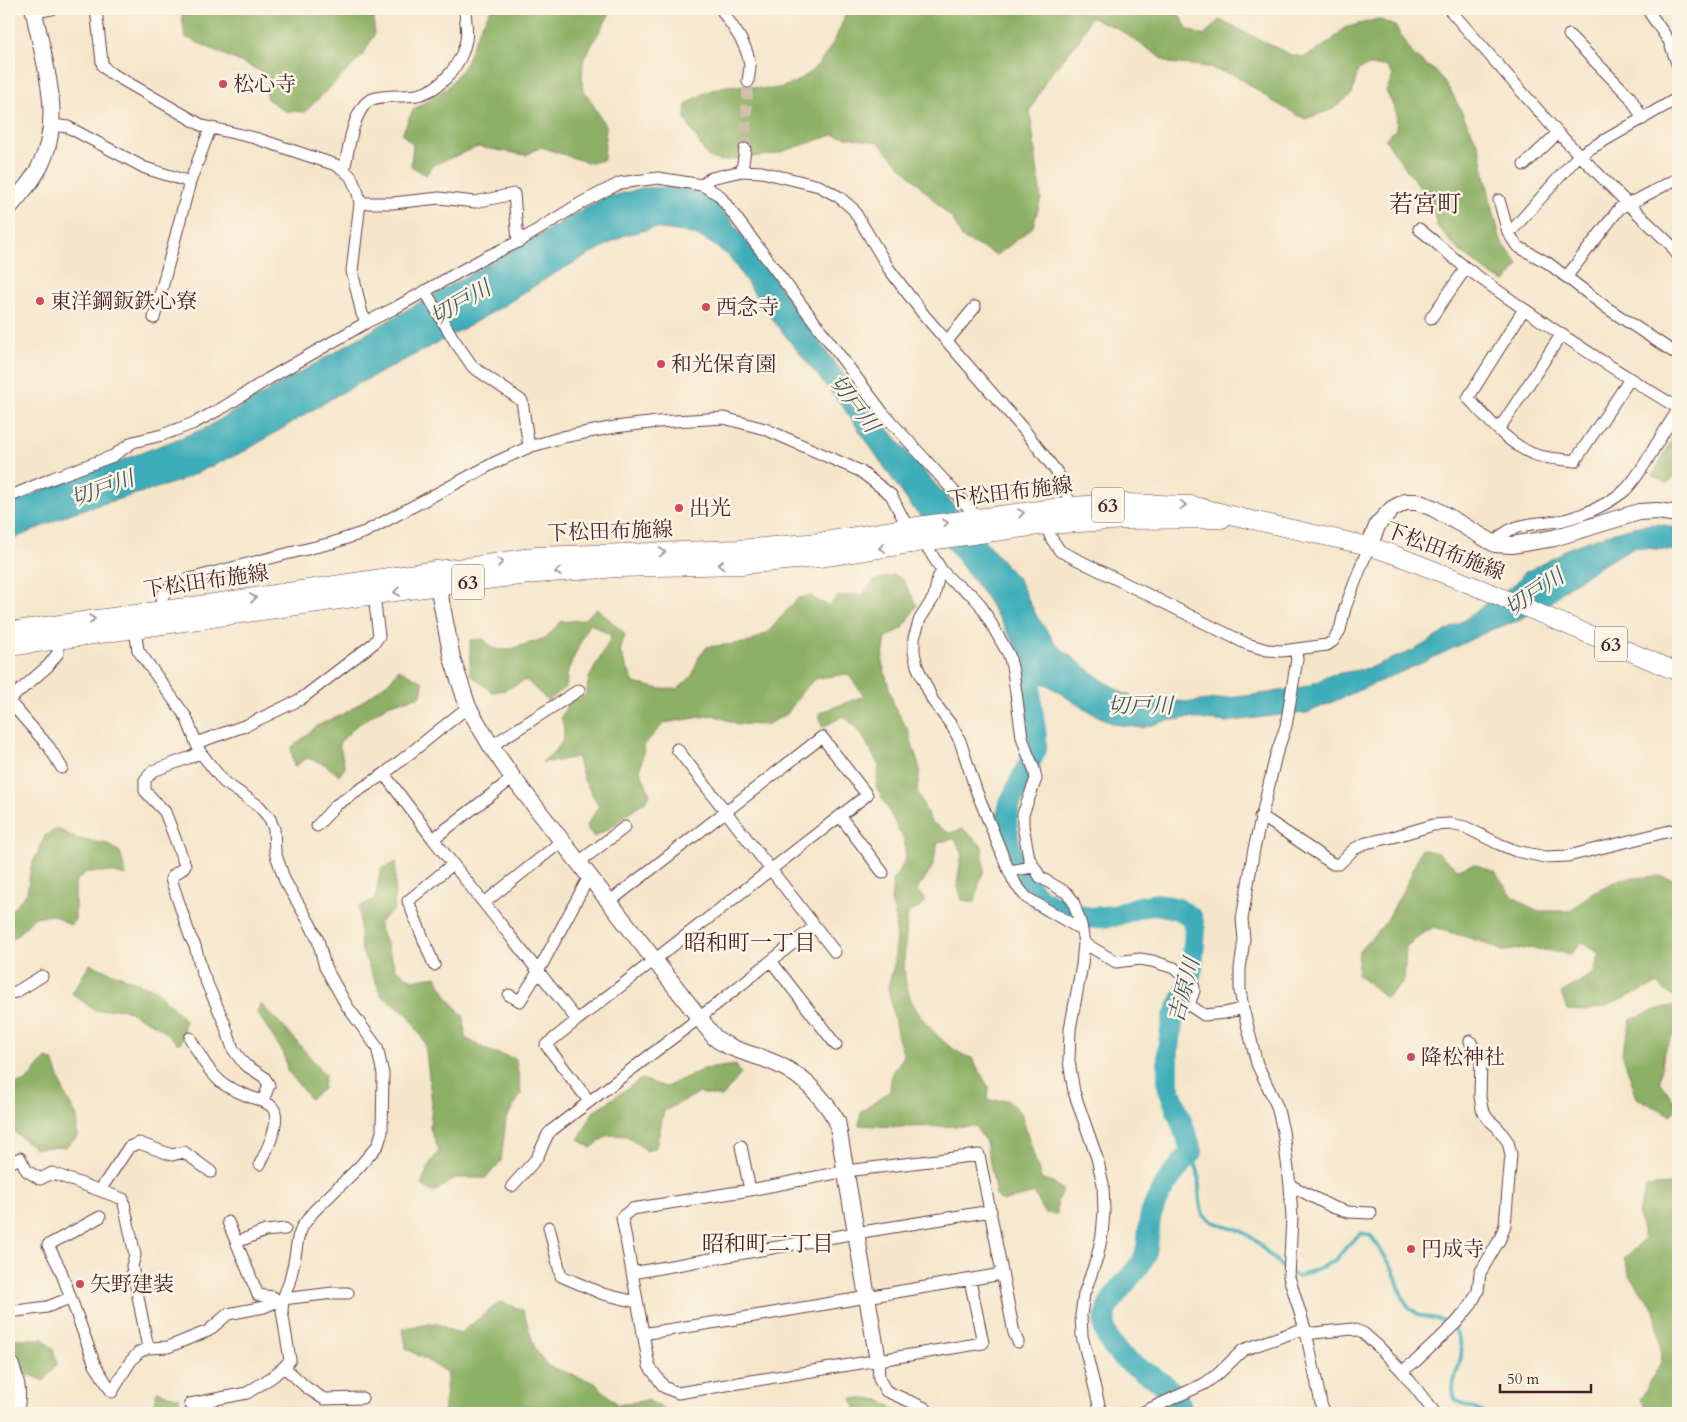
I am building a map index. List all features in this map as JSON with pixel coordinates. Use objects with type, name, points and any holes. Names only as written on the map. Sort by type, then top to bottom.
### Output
[{"type":"main road","name":"下松田布施線","points":[[1044,518],[1070,506],[1126,503],[1190,505],[1369,546],[1489,592],[1678,672]]},
{"type":"main road","name":"下松田布施線","points":[[9,631],[56,632],[134,621],[374,596],[474,566],[538,556],[739,549],[919,534],[979,524],[1044,518],[1072,524],[1127,520],[1243,518]]},
{"type":"main road","name":"下松田布施線","points":[[134,621],[160,610],[437,578]]},
{"type":"main road","name":"下松田布施線","points":[[9,647],[56,632]]},
{"type":"street","points":[[9,208],[39,167],[48,145],[52,125],[50,88],[34,10],[52,9]]},
{"type":"street","points":[[96,9],[104,66],[109,72],[210,129],[264,141],[318,158],[336,165],[351,177],[360,203],[352,271],[362,314],[367,322]]},
{"type":"street","points":[[344,170],[348,143],[365,104],[371,99],[381,97],[418,95],[435,87],[449,75],[459,60],[466,40],[465,9]]},
{"type":"street","points":[[721,9],[748,52],[750,69],[748,82]]},
{"type":"street","points":[[1449,9],[1579,155],[1671,245],[1678,256]]},
{"type":"street","points":[[1647,9],[1669,41],[1678,66]]},
{"type":"street","points":[[1569,35],[1630,98],[1643,119]]},
{"type":"street","points":[[1508,232],[1514,228],[1579,155],[1678,98]]},
{"type":"street","points":[[52,125],[68,127],[145,168],[190,182]]},
{"type":"street","points":[[154,318],[190,182],[210,129]]},
{"type":"street","points":[[1524,166],[1558,132]]},
{"type":"street","points":[[742,171],[746,149]]},
{"type":"street","points":[[702,185],[711,178],[742,171],[762,172],[818,186],[839,197],[853,210],[889,269],[924,315],[1025,431],[1056,471],[1065,485],[1072,524]]},
{"type":"street","points":[[9,497],[53,478],[113,456],[133,442],[162,435],[194,423],[367,322],[427,293],[484,258],[518,242],[581,202],[620,183],[658,178],[702,185],[719,195],[883,413],[979,524]]},
{"type":"street","points":[[1567,276],[1619,209],[1627,203],[1637,200],[1678,178]]},
{"type":"street","points":[[360,203],[393,203],[439,198],[475,202],[514,194],[518,242]]},
{"type":"street","points":[[1498,200],[1508,232],[1517,246],[1548,263],[1607,308],[1678,355]]},
{"type":"street","points":[[1419,229],[1466,268],[1561,335],[1678,409],[1636,477],[1624,492],[1582,514],[1562,520],[1535,522],[1507,530],[1499,536],[1495,544]]},
{"type":"street","points":[[1431,318],[1466,268]]},
{"type":"street","points":[[427,293],[454,340],[473,367],[522,401],[529,447]]},
{"type":"street","points":[[947,341],[975,307]]},
{"type":"street","points":[[1524,309],[1468,398],[1498,429],[1520,447],[1534,454],[1576,461],[1630,379]]},
{"type":"street","points":[[1498,429],[1561,335]]},
{"type":"street","points":[[160,610],[163,595],[174,584],[332,543],[365,532],[494,463],[529,447],[563,437],[614,428],[658,422],[724,418],[765,429],[860,471],[891,495],[919,534],[942,571],[953,582],[972,595],[980,604],[1009,655],[1022,736],[1036,779],[1023,814],[1022,826],[1029,858],[1040,877],[1067,893],[1073,901],[1082,928],[1084,943],[1082,965],[1070,1029],[1069,1061],[1074,1092],[1097,1158],[1103,1184],[1104,1212],[1102,1235],[1097,1258],[1084,1294],[1081,1315],[1082,1336],[1102,1413]]},
{"type":"street","points":[[1044,518],[1051,538],[1060,551],[1203,624],[1247,644],[1267,650],[1295,650],[1326,645],[1333,641],[1340,630],[1345,608],[1378,524],[1392,509],[1406,502],[1417,502],[1433,508],[1495,544],[1512,545],[1554,538],[1638,512],[1657,511],[1678,514]]},
{"type":"street","points":[[942,571],[938,578],[934,596],[920,619],[914,638],[917,666],[933,701],[952,726],[960,741],[976,790],[1016,885],[1027,898],[1082,928]]},
{"type":"street","points":[[437,578],[452,658],[468,707],[513,778],[715,1038],[726,1046],[767,1060],[792,1072],[807,1082],[826,1102],[837,1121],[878,1361],[879,1379],[886,1391],[925,1408],[930,1413]]},
{"type":"street","points":[[263,1101],[269,1085],[264,1076],[244,1064],[233,1049],[224,1022],[202,972],[171,878],[183,870],[185,865],[164,812],[145,790],[145,780],[153,771],[191,758],[198,747],[301,699],[374,643],[379,636],[374,596]]},
{"type":"street","points":[[134,621],[138,650],[186,717],[198,747],[224,782],[259,806],[270,819],[274,829],[275,852],[286,881],[318,940],[326,966],[347,1006],[377,1047],[383,1074],[382,1132],[378,1145],[359,1167],[313,1212],[302,1227],[298,1238],[289,1283],[281,1300],[290,1360],[272,1377],[247,1393],[190,1404]]},
{"type":"street","points":[[56,632],[58,653],[48,666],[9,701],[49,747],[62,768]]},
{"type":"street","points":[[1295,650],[1298,659],[1286,721],[1260,817],[1242,920],[1244,940],[1240,969],[1240,990],[1257,1064],[1277,1106],[1284,1131],[1292,1218],[1289,1272],[1306,1332],[1323,1413]]},
{"type":"street","points":[[491,746],[579,690]]},
{"type":"street","points":[[316,826],[336,805],[384,774],[468,707]]},
{"type":"street","points":[[589,1101],[546,1045],[867,795],[822,737],[609,902]]},
{"type":"street","points":[[677,749],[835,952]]},
{"type":"street","points":[[384,774],[433,839],[577,1020]]},
{"type":"street","points":[[433,839],[513,778]]},
{"type":"street","points":[[840,816],[883,873]]},
{"type":"street","points":[[1260,817],[1269,821],[1333,864],[1339,864],[1354,849],[1366,844],[1393,838],[1433,825],[1450,824],[1466,827],[1516,851],[1545,857],[1568,856],[1678,829]]},
{"type":"street","points":[[579,862],[625,827]]},
{"type":"street","points":[[484,903],[562,841]]},
{"type":"street","points":[[434,965],[408,901],[453,864]]},
{"type":"street","points":[[1009,871],[1033,867]]},
{"type":"street","points":[[510,995],[520,1001],[586,884],[591,879]]},
{"type":"street","points":[[512,1186],[538,1158],[548,1134],[552,1130],[699,1018],[815,926]]},
{"type":"street","points":[[1084,943],[1116,962],[1140,958],[1174,968],[1194,987],[1189,1005],[1204,1015],[1225,1013],[1243,1008]]},
{"type":"street","points":[[771,961],[836,1045]]},
{"type":"street","points":[[9,992],[16,992],[42,976]]},
{"type":"street","points":[[190,1038],[205,1065],[221,1082],[233,1090],[263,1101],[273,1107],[277,1118],[260,1164]]},
{"type":"street","points":[[1402,1371],[1447,1332],[1470,1306],[1478,1291],[1480,1273],[1500,1239],[1505,1225],[1511,1155],[1508,1142],[1498,1128],[1487,1118],[1482,1109],[1480,1096],[1481,1062],[1470,1041]]},
{"type":"street","points":[[100,1190],[129,1147],[139,1143],[172,1155],[184,1152],[211,1172]]},
{"type":"street","points":[[741,1146],[750,1190]]},
{"type":"street","points":[[970,1280],[983,1343],[678,1393],[664,1387],[649,1366],[622,1217],[632,1209],[750,1190],[846,1171],[979,1155],[1014,1333],[1018,1342]]},
{"type":"street","points":[[9,1163],[20,1158],[27,1171],[40,1179],[52,1173],[122,1199],[135,1255],[132,1266],[148,1348]]},
{"type":"street","points":[[1290,1185],[1332,1207],[1348,1212],[1371,1213]]},
{"type":"street","points":[[632,1273],[991,1211]]},
{"type":"street","points":[[100,1217],[48,1245],[61,1271],[95,1365],[112,1392],[130,1362],[139,1352],[148,1348],[168,1347],[208,1331],[228,1314],[264,1307],[281,1300],[348,1293]]},
{"type":"street","points":[[228,1222],[258,1295],[281,1300]]},
{"type":"street","points":[[549,1227],[561,1276],[603,1294],[636,1302]]},
{"type":"street","points":[[237,1242],[265,1231],[285,1228]]},
{"type":"street","points":[[642,1334],[1002,1274]]},
{"type":"street","points":[[9,1312],[47,1307],[70,1298]]},
{"type":"street","points":[[1141,1413],[1204,1384],[1218,1374],[1243,1350],[1297,1331],[1314,1333],[1352,1329],[1363,1333],[1380,1347],[1402,1371],[1434,1413]]},
{"type":"street","points":[[9,1356],[19,1384],[19,1407],[17,1413]]},
{"type":"street","points":[[284,1367],[307,1388],[324,1399],[362,1398]]},
{"type":"green space","points":[[181,9],[374,9],[374,35],[363,55],[305,112],[285,111],[266,98],[269,75],[185,37]]},
{"type":"green space","points":[[491,9],[608,9],[609,15],[583,60],[582,87],[606,126],[604,160],[589,163],[541,147],[526,155],[478,147],[433,165],[426,175],[411,166],[413,145],[402,134],[413,110],[447,88],[465,65],[478,32]]},
{"type":"green space","points":[[847,9],[1176,9],[1188,30],[1204,36],[1219,20],[1291,55],[1305,57],[1330,42],[1344,28],[1378,19],[1395,26],[1414,56],[1438,73],[1453,95],[1479,146],[1501,241],[1519,265],[1505,282],[1493,276],[1457,249],[1437,226],[1432,205],[1385,139],[1396,129],[1397,114],[1386,91],[1393,76],[1386,66],[1368,66],[1358,70],[1352,94],[1333,109],[1305,119],[1274,102],[1237,76],[1202,66],[1169,63],[1117,28],[1090,17],[1079,40],[1047,78],[1030,111],[1041,198],[1033,227],[997,255],[962,238],[954,221],[878,142],[833,135],[775,154],[720,161],[707,156],[685,119],[686,105],[707,92],[721,87],[737,85],[773,89],[801,79],[812,71],[829,49]]},
{"type":"green space","points":[[1678,429],[1678,474],[1667,483],[1652,476]]},
{"type":"green space","points":[[893,575],[902,578],[917,605],[903,628],[886,638],[882,662],[894,706],[908,730],[920,770],[917,791],[931,822],[949,833],[963,829],[982,846],[984,870],[975,902],[962,900],[957,883],[962,854],[955,839],[938,842],[932,868],[917,890],[925,901],[919,908],[908,912],[904,962],[908,990],[913,1004],[935,1033],[952,1048],[972,1058],[989,1088],[988,1101],[1007,1100],[1021,1113],[1041,1179],[1054,1183],[1063,1190],[1057,1202],[1057,1214],[1045,1213],[1034,1193],[1002,1202],[996,1195],[986,1142],[975,1126],[898,1127],[859,1125],[861,1112],[890,1091],[891,1075],[904,1056],[898,1038],[888,987],[895,961],[896,918],[891,901],[893,881],[906,859],[904,840],[876,786],[879,766],[861,733],[844,716],[822,727],[819,713],[864,696],[848,674],[817,678],[804,689],[787,714],[766,725],[738,724],[713,715],[664,723],[645,744],[640,770],[650,794],[646,801],[613,826],[594,837],[586,827],[599,806],[584,780],[577,757],[542,762],[561,743],[564,732],[561,717],[569,702],[586,695],[589,678],[612,636],[589,623],[568,670],[566,687],[548,701],[526,680],[505,690],[492,692],[470,674],[470,640],[484,639],[494,649],[508,650],[546,638],[560,622],[583,620],[597,608],[625,634],[620,652],[634,683],[661,689],[678,689],[692,676],[699,657],[707,647],[751,642],[769,631],[798,598],[811,596],[820,602],[830,605],[837,597],[863,594],[874,581]]},
{"type":"green space","points":[[399,669],[423,682],[421,696],[390,704],[357,725],[339,743],[345,768],[339,775],[324,764],[307,758],[294,767],[291,748],[317,726],[347,712],[389,682]]},
{"type":"green space","points":[[57,829],[78,839],[107,844],[120,852],[126,876],[111,872],[86,872],[75,882],[75,920],[70,925],[54,915],[35,917],[18,935],[9,941],[9,913],[27,893],[31,867],[45,836]]},
{"type":"green space","points":[[1421,849],[1438,853],[1457,869],[1474,864],[1495,872],[1512,896],[1536,911],[1570,911],[1593,892],[1621,879],[1659,876],[1678,880],[1678,1001],[1657,984],[1606,1006],[1585,1011],[1567,1010],[1561,993],[1594,973],[1599,954],[1583,942],[1570,954],[1530,948],[1503,951],[1479,941],[1433,927],[1406,946],[1404,981],[1386,998],[1357,974],[1359,951],[1386,922],[1410,877]]},
{"type":"green space","points":[[396,862],[394,910],[378,923],[396,969],[412,980],[436,976],[448,998],[464,1017],[465,1038],[489,1051],[516,1059],[521,1094],[506,1119],[501,1161],[486,1178],[455,1178],[433,1193],[421,1184],[431,1162],[439,1151],[430,1128],[432,1103],[425,1043],[408,1015],[382,996],[361,949],[359,907],[375,899],[381,869]]},
{"type":"green space","points":[[90,964],[156,990],[185,1020],[181,1042],[177,1043],[159,1027],[122,1008],[95,1011],[72,993]]},
{"type":"green space","points":[[261,1004],[294,1038],[325,1075],[323,1089],[310,1099],[287,1070],[284,1054],[257,1012]]},
{"type":"green space","points":[[1678,1004],[1678,1027],[1664,1051],[1660,1081],[1678,1107],[1671,1115],[1637,1098],[1622,1053],[1631,1020],[1651,1011]]},
{"type":"green space","points":[[46,1058],[53,1060],[65,1095],[77,1117],[77,1137],[65,1147],[35,1148],[9,1128],[9,1085],[26,1082]]},
{"type":"green space","points":[[736,1065],[741,1074],[722,1097],[699,1093],[664,1111],[656,1147],[647,1151],[627,1136],[608,1135],[591,1148],[579,1139],[593,1112],[641,1079],[666,1087],[704,1069]]},
{"type":"green space","points":[[1678,1184],[1678,1413],[1648,1413],[1641,1399],[1661,1362],[1660,1341],[1655,1310],[1630,1276],[1624,1259],[1644,1239],[1638,1214],[1646,1187]]},
{"type":"green space","points":[[500,1302],[523,1310],[535,1349],[548,1366],[595,1383],[618,1405],[648,1400],[671,1413],[443,1413],[448,1373],[406,1348],[403,1328],[436,1323],[459,1334]]},
{"type":"green space","points":[[9,1339],[43,1339],[53,1349],[57,1364],[44,1381],[25,1375],[9,1385]]},
{"type":"green space","points":[[157,1391],[179,1398],[180,1413],[151,1413]]},
{"type":"green space","points":[[852,1398],[880,1400],[902,1413],[857,1413]]},
{"type":"water","name":"切戸川","points":[[675,187],[695,191],[710,197],[729,217],[831,358],[903,447],[1019,580],[1037,617],[1058,646],[1102,680],[1125,694],[1143,699],[1191,702],[1262,694],[1308,686],[1331,675],[1369,668],[1416,649],[1464,620],[1516,583],[1524,573],[1559,555],[1564,550],[1616,532],[1658,524],[1669,526],[1678,531],[1678,551],[1634,547],[1600,566],[1569,586],[1552,601],[1517,621],[1491,630],[1424,662],[1307,713],[1226,722],[1187,718],[1165,721],[1142,728],[1114,724],[1084,709],[1042,683],[1023,668],[1021,654],[983,593],[936,532],[911,506],[843,407],[771,318],[729,256],[705,239],[684,232],[654,228],[625,235],[550,276],[500,308],[447,338],[339,394],[245,451],[177,482],[72,513],[9,541],[9,503],[204,429],[398,315],[604,198],[643,188]]},
{"type":"waterway","name":"吉原川","points":[[1040,661],[1034,673],[1030,695],[1036,749],[1010,803],[1006,819],[1010,851],[1023,880],[1039,898],[1067,913],[1090,918],[1114,916],[1139,907],[1157,904],[1178,909],[1192,918],[1195,931],[1192,967],[1187,988],[1173,1019],[1168,1048],[1168,1085],[1192,1152],[1173,1174],[1158,1198],[1151,1215],[1147,1249],[1143,1260],[1113,1298],[1108,1307],[1104,1326],[1113,1347],[1121,1356],[1163,1383],[1172,1391],[1179,1401],[1183,1413]]},
{"type":"waterway","points":[[1192,1152],[1198,1172],[1203,1215],[1213,1222],[1240,1230],[1254,1239],[1284,1269],[1298,1277],[1335,1261],[1361,1233],[1371,1236],[1392,1268],[1402,1296],[1408,1306],[1419,1315],[1440,1319],[1452,1326],[1457,1334],[1462,1351],[1453,1388],[1455,1399],[1464,1405],[1485,1413]]},
{"type":"tunnel","points":[[745,149],[748,82]]},
{"type":"place","name":"松心寺","points":[[223,84]]},
{"type":"place","name":"東洋鋼鈑鉄心寮","points":[[40,301]]},
{"type":"place","name":"西念寺","points":[[706,307]]},
{"type":"place","name":"和光保育園","points":[[661,364]]},
{"type":"place","name":"出光","points":[[679,508]]},
{"type":"place","name":"降松神社","points":[[1411,1057]]},
{"type":"place","name":"円成寺","points":[[1411,1249]]},
{"type":"place","name":"矢野建装","points":[[80,1284]]},
{"type":"district","name":"若宮町","points":[[1425,204]]},
{"type":"district","name":"昭和町一丁目","points":[[750,942]]},
{"type":"district","name":"昭和町二丁目","points":[[768,1243]]}]
